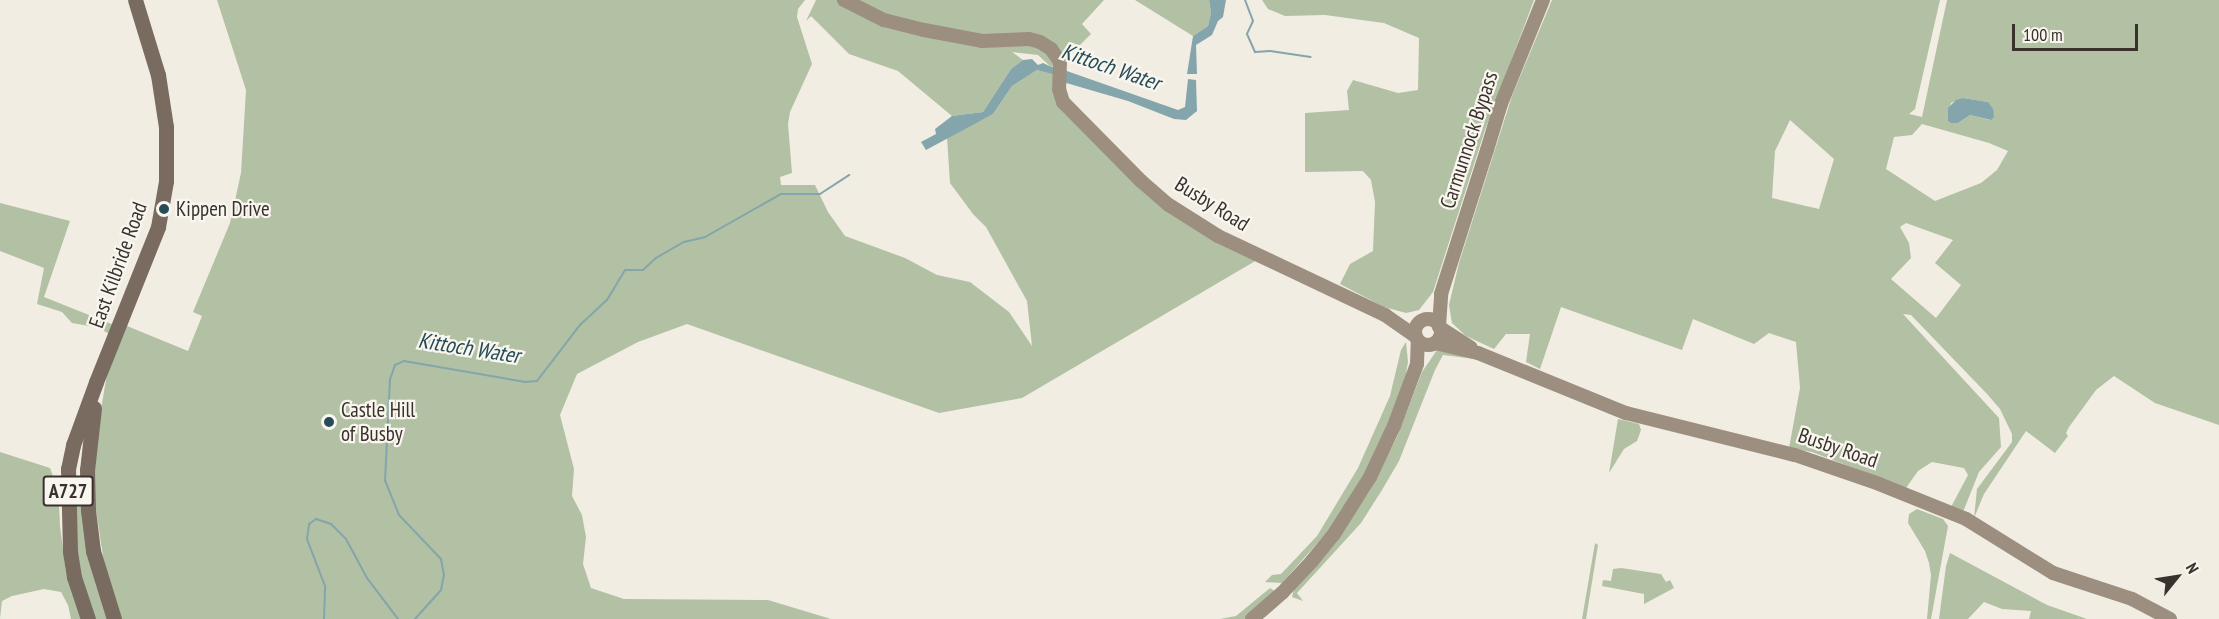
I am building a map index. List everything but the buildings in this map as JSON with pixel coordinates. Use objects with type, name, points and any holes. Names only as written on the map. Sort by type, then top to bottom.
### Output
[{"type":"main road","name":"East Kilbride Road","points":[[88,619],[74,577],[70,551],[68,469],[73,444],[158,227],[166,181],[166,127],[158,75],[135,0]]},
{"type":"main road","name":"Busby Road","points":[[844,0],[884,20],[924,30],[982,41],[1035,40],[1051,49],[1060,62],[1063,102],[1141,181],[1169,205],[1218,236],[1385,315],[1417,339]]},
{"type":"main road","name":"Carmunnock Bypass","points":[[1439,327],[1441,294],[1501,104],[1543,0]]},
{"type":"main road","name":"Carmunnock Bypass","points":[[1423,321],[1441,294]]},
{"type":"main road","name":"Busby Road","points":[[1385,315],[1423,321]]},
{"type":"main road","points":[[1252,619],[1282,593],[1312,561],[1352,507],[1370,477],[1394,426],[1418,364],[1440,334],[1439,327],[1433,321],[1423,321],[1416,329],[1418,364]]},
{"type":"main road","name":"Busby Road","points":[[1439,327],[1478,352],[1626,413],[1795,455],[1879,484],[1966,519],[2053,573],[2132,599],[2170,619]]},
{"type":"main road","points":[[1417,339],[1426,345],[1435,343]]},
{"type":"main road","name":"Busby Road","points":[[1435,343],[1478,352]]},
{"type":"main road","name":"East Kilbride Road","points":[[103,367],[91,424],[87,470],[93,551],[114,619]]},
{"type":"main road","name":"A727","points":[[68,469],[87,470]]},
{"type":"green space","points":[[217,0],[805,0],[798,9],[797,17],[812,64],[790,112],[788,124],[792,173],[780,177],[781,185],[815,185],[828,212],[845,236],[905,258],[937,275],[970,282],[1009,312],[1032,346],[1027,301],[986,227],[973,214],[950,183],[947,137],[993,114],[1012,86],[1037,70],[1055,75],[1052,87],[1058,106],[1139,187],[1257,260],[1022,398],[939,413],[687,324],[638,342],[577,374],[560,415],[574,469],[572,496],[582,515],[586,537],[583,564],[591,588],[624,599],[768,600],[831,619],[122,619],[104,563],[94,496],[94,450],[107,374],[127,326],[188,351],[202,316],[193,312],[230,223],[241,173],[246,90]]},
{"type":"green space","points":[[816,0],[1104,0],[1082,24],[1091,34],[1067,58],[1051,67],[1038,55],[1012,52],[1023,60],[1011,69],[983,112],[952,116],[898,71],[849,54],[811,16],[806,21]]},
{"type":"green space","points":[[1135,0],[1209,0],[1211,13],[1208,26],[1193,36]]},
{"type":"green space","points":[[1262,0],[1534,0],[1485,130],[1433,292],[1419,310],[1406,313],[1384,307],[1340,284],[1350,264],[1373,251],[1375,202],[1371,180],[1363,171],[1305,172],[1305,113],[1349,110],[1347,91],[1353,80],[1398,93],[1418,90],[1419,38],[1384,23],[1325,15],[1285,16],[1268,9]]},
{"type":"green space","points":[[1552,0],[1940,0],[1915,109],[1909,114],[1922,117],[1947,0],[2219,0],[2219,425],[2155,403],[2114,376],[2096,390],[2069,427],[2066,433],[2068,436],[2055,453],[2026,431],[1984,494],[1974,518],[1977,489],[2012,442],[2012,434],[2000,409],[1911,315],[1903,314],[1999,418],[2001,447],[1979,472],[1963,512],[1951,507],[1968,475],[1964,468],[1932,462],[1918,471],[1906,488],[1812,452],[1789,448],[1800,388],[1796,342],[1769,333],[1754,344],[1693,319],[1682,350],[1561,307],[1540,369],[1526,362],[1530,334],[1506,334],[1494,349],[1466,336],[1452,323],[1449,305],[1459,263],[1512,96]],"holes":[[[1963,98],[1988,102],[1990,120],[1970,115],[1958,123],[1948,121],[1951,103]],[[1790,120],[1834,159],[1819,209],[1772,198],[1775,151]],[[1922,124],[1989,143],[2008,151],[1997,170],[1981,183],[1935,201],[1886,169],[1894,137],[1912,135]],[[1906,223],[1953,240],[1935,263],[1961,285],[1936,318],[1891,279],[1911,258],[1909,243],[1900,227]]]},
{"type":"green space","points":[[0,203],[70,221],[44,297],[114,325],[110,334],[95,327],[72,323],[62,312],[37,304],[44,268],[0,251]]},
{"type":"green space","points":[[1406,342],[1408,362],[1405,379],[1386,433],[1357,487],[1336,522],[1282,583],[1265,582],[1272,575],[1281,574],[1317,536],[1358,468],[1390,396],[1401,350]]},
{"type":"green space","points":[[1437,350],[1483,360],[1443,355],[1399,461],[1382,490],[1361,523],[1297,593],[1303,601],[1292,597],[1294,589],[1344,529],[1370,490],[1397,437],[1422,372]]},
{"type":"green space","points":[[1618,419],[1639,424],[1641,430],[1637,441],[1624,449],[1609,473]]},
{"type":"green space","points":[[0,452],[50,468],[55,482],[58,482],[60,526],[66,572],[81,619],[71,619],[68,605],[61,592],[44,589],[12,596],[2,601],[0,619]]},
{"type":"green space","points":[[78,476],[81,479],[109,619],[92,619],[74,549],[75,477]]},
{"type":"green space","points":[[1917,509],[1943,519],[1948,526],[1931,619],[1927,619],[1931,575],[1929,563],[1925,551],[1908,523],[1909,514]]},
{"type":"green space","points":[[1595,543],[1598,545],[1586,619],[1582,619]]},
{"type":"green space","points":[[1950,553],[2047,605],[2087,619],[2029,619],[2031,611],[2002,609],[1984,602],[1968,619],[1939,619],[1946,566]]},
{"type":"green space","points":[[1621,568],[1661,574],[1666,582],[1670,580],[1674,588],[1644,604],[1644,594],[1602,586],[1603,580],[1611,581],[1613,569]]},
{"type":"green space","points":[[1270,588],[1275,591],[1245,619],[1220,619],[1236,616]]},
{"type":"water","points":[[1209,0],[1226,0],[1223,17],[1218,21],[1212,35],[1196,45],[1197,74],[1187,74],[1193,36],[1208,26],[1211,13]]},
{"type":"water","points":[[1032,59],[1038,65],[1043,63],[1056,69],[1055,75],[1037,70],[1012,86],[993,114],[926,150],[921,142],[936,134],[935,129],[952,116],[983,112],[1011,69],[1023,60]]},
{"type":"water","points":[[1064,70],[1178,110],[1185,107],[1188,79],[1196,80],[1197,111],[1186,120],[1174,119],[1128,101],[1063,82]]},
{"type":"water","points":[[1963,98],[1988,102],[1993,109],[1994,117],[1991,120],[1970,115],[1958,123],[1951,123],[1948,121],[1948,108],[1956,100]]},
{"type":"waterway","points":[[1245,0],[1253,21],[1247,34],[1255,52],[1270,51],[1311,57]]},
{"type":"waterway","name":"Kittoch Water","points":[[415,619],[441,590],[444,575],[441,559],[399,515],[385,481],[390,379],[395,365],[404,361],[525,382],[537,381],[580,325],[607,300],[625,270],[643,270],[656,258],[684,242],[705,237],[781,194],[820,194],[849,175]]},
{"type":"waterway","name":"Kittoch Water","points":[[324,619],[325,586],[307,539],[309,524],[316,519],[331,524],[346,539],[367,578],[398,619]]},
{"type":"place","name":"Kippen Drive","points":[[164,209]]},
{"type":"place","name":"Castle Hill of Busby","points":[[329,422]]}]
